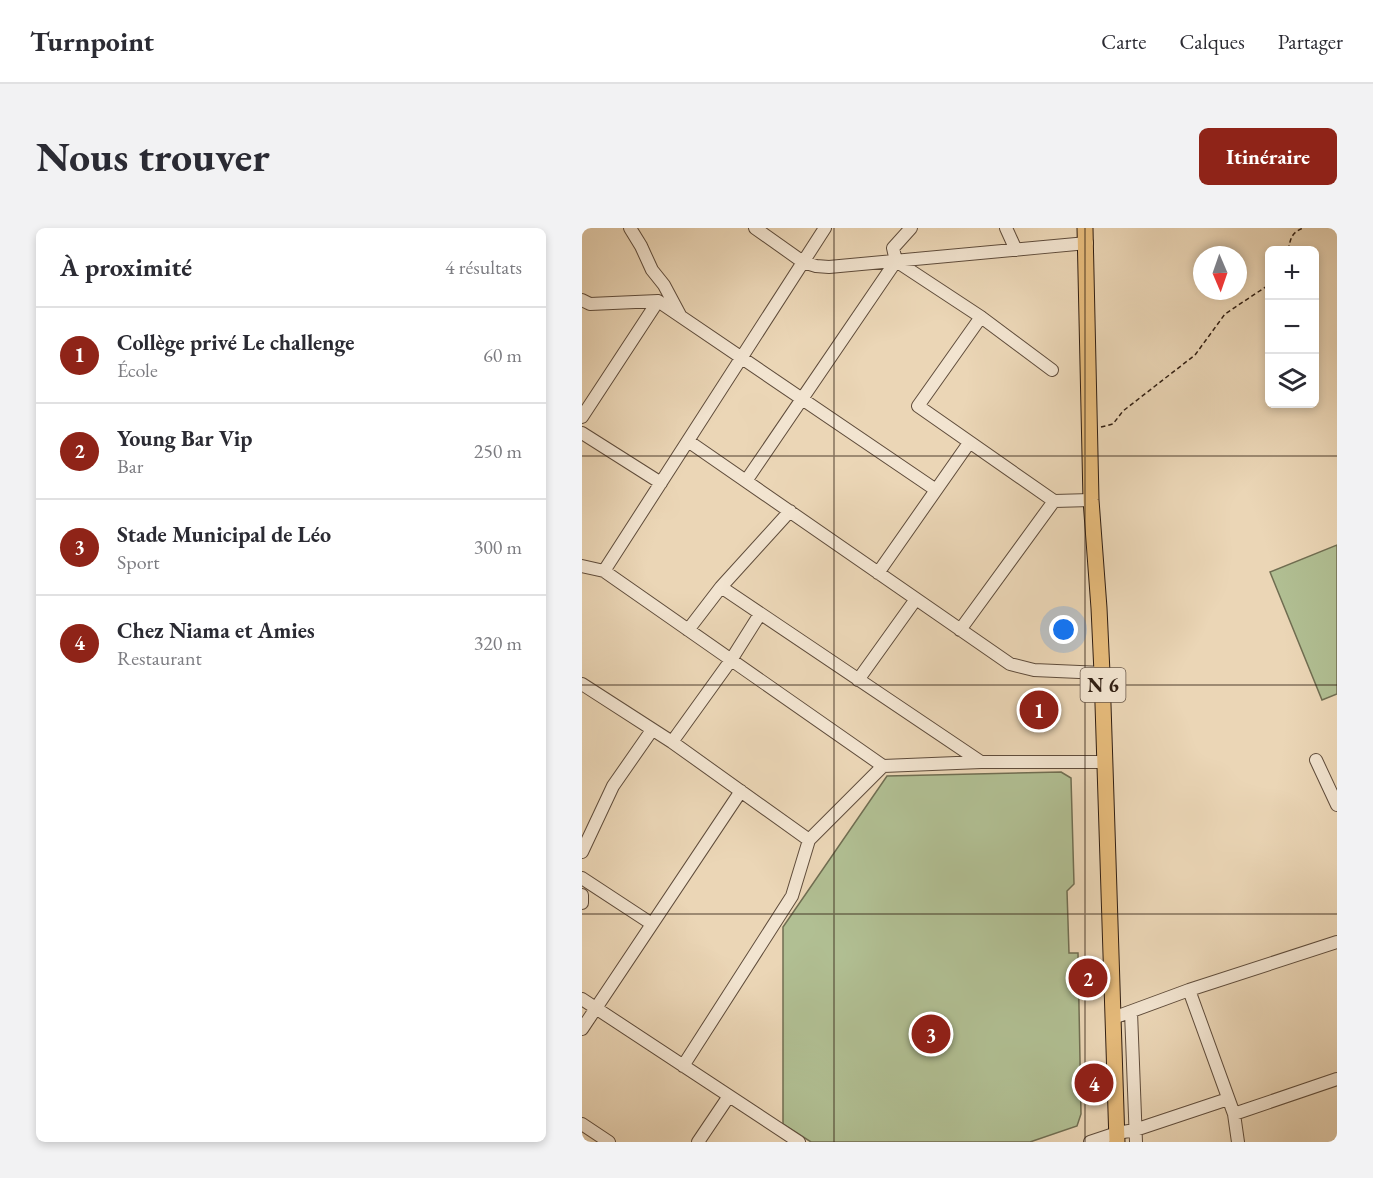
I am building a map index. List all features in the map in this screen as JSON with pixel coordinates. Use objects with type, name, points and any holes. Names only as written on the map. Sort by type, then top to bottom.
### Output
[{"type":"main road","name":"N 6","points":[[1086,236],[1090,500],[1102,673],[1117,1138]]},
{"type":"street","points":[[630,228],[681,317]]},
{"type":"street","points":[[755,228],[803,262],[829,267],[1016,250],[1086,236]]},
{"type":"street","points":[[604,571],[825,228]]},
{"type":"street","points":[[911,228],[893,248],[896,261],[981,317],[1052,370]]},
{"type":"street","points":[[1006,228],[1016,250]]},
{"type":"street","points":[[746,481],[896,261]]},
{"type":"street","points":[[582,300],[590,304],[658,301],[936,490]]},
{"type":"street","points":[[582,417],[658,301]]},
{"type":"street","points":[[981,317],[918,406],[1054,501],[1090,500]]},
{"type":"street","points":[[582,433],[661,483]]},
{"type":"street","points":[[688,441],[1010,664],[1034,670],[1102,673]]},
{"type":"street","points":[[878,573],[969,443]]},
{"type":"street","points":[[960,630],[1054,501]]},
{"type":"street","points":[[688,630],[721,587],[790,511]]},
{"type":"street","points":[[582,567],[604,571],[883,766],[981,762],[1105,762]]},
{"type":"street","points":[[721,587],[981,762]]},
{"type":"street","points":[[858,680],[916,599]]},
{"type":"street","points":[[672,742],[731,660],[760,614]]},
{"type":"street","points":[[582,684],[672,742],[809,840]]},
{"type":"street","points":[[582,852],[613,786],[652,730]]},
{"type":"street","points":[[1316,760],[1337,805]]},
{"type":"street","points":[[683,1066],[792,896],[809,840],[883,766]]},
{"type":"street","points":[[582,1029],[741,791]]},
{"type":"street","points":[[582,878],[652,924]]},
{"type":"street","points":[[582,896],[582,903]]},
{"type":"street","points":[[1113,1018],[1189,990],[1337,942]]},
{"type":"street","points":[[1189,990],[1234,1114],[1238,1142]]},
{"type":"street","points":[[582,999],[799,1142]]},
{"type":"street","points":[[1131,1011],[1135,1136]]},
{"type":"street","points":[[1234,1114],[1337,1079]]},
{"type":"street","points":[[698,1142],[729,1096]]},
{"type":"street","points":[[1090,1142],[1135,1136],[1228,1099]]},
{"type":"street","points":[[582,1124],[609,1142]]},
{"type":"path","points":[[1289,246],[1295,231],[1303,228]]},
{"type":"path","points":[[1089,429],[1113,424],[1123,411],[1195,355],[1225,314],[1265,287]]},
{"type":"green space","points":[[1337,545],[1337,694],[1322,700],[1270,572]]},
{"type":"green space","points":[[1061,772],[1071,778],[1074,884],[1067,891],[1069,953],[1078,953],[1081,1114],[1077,1126],[1030,1142],[811,1142],[783,1124],[783,927],[887,776]]},
{"type":"place","name":"Collège privé Le challenge","points":[[1039,710]]},
{"type":"place","name":"Young Bar Vip","points":[[1088,978]]},
{"type":"place","name":"Stade Municipal de Léo","points":[[931,1034]]},
{"type":"place","name":"Chez Niama et Amies","points":[[1094,1083]]}]
